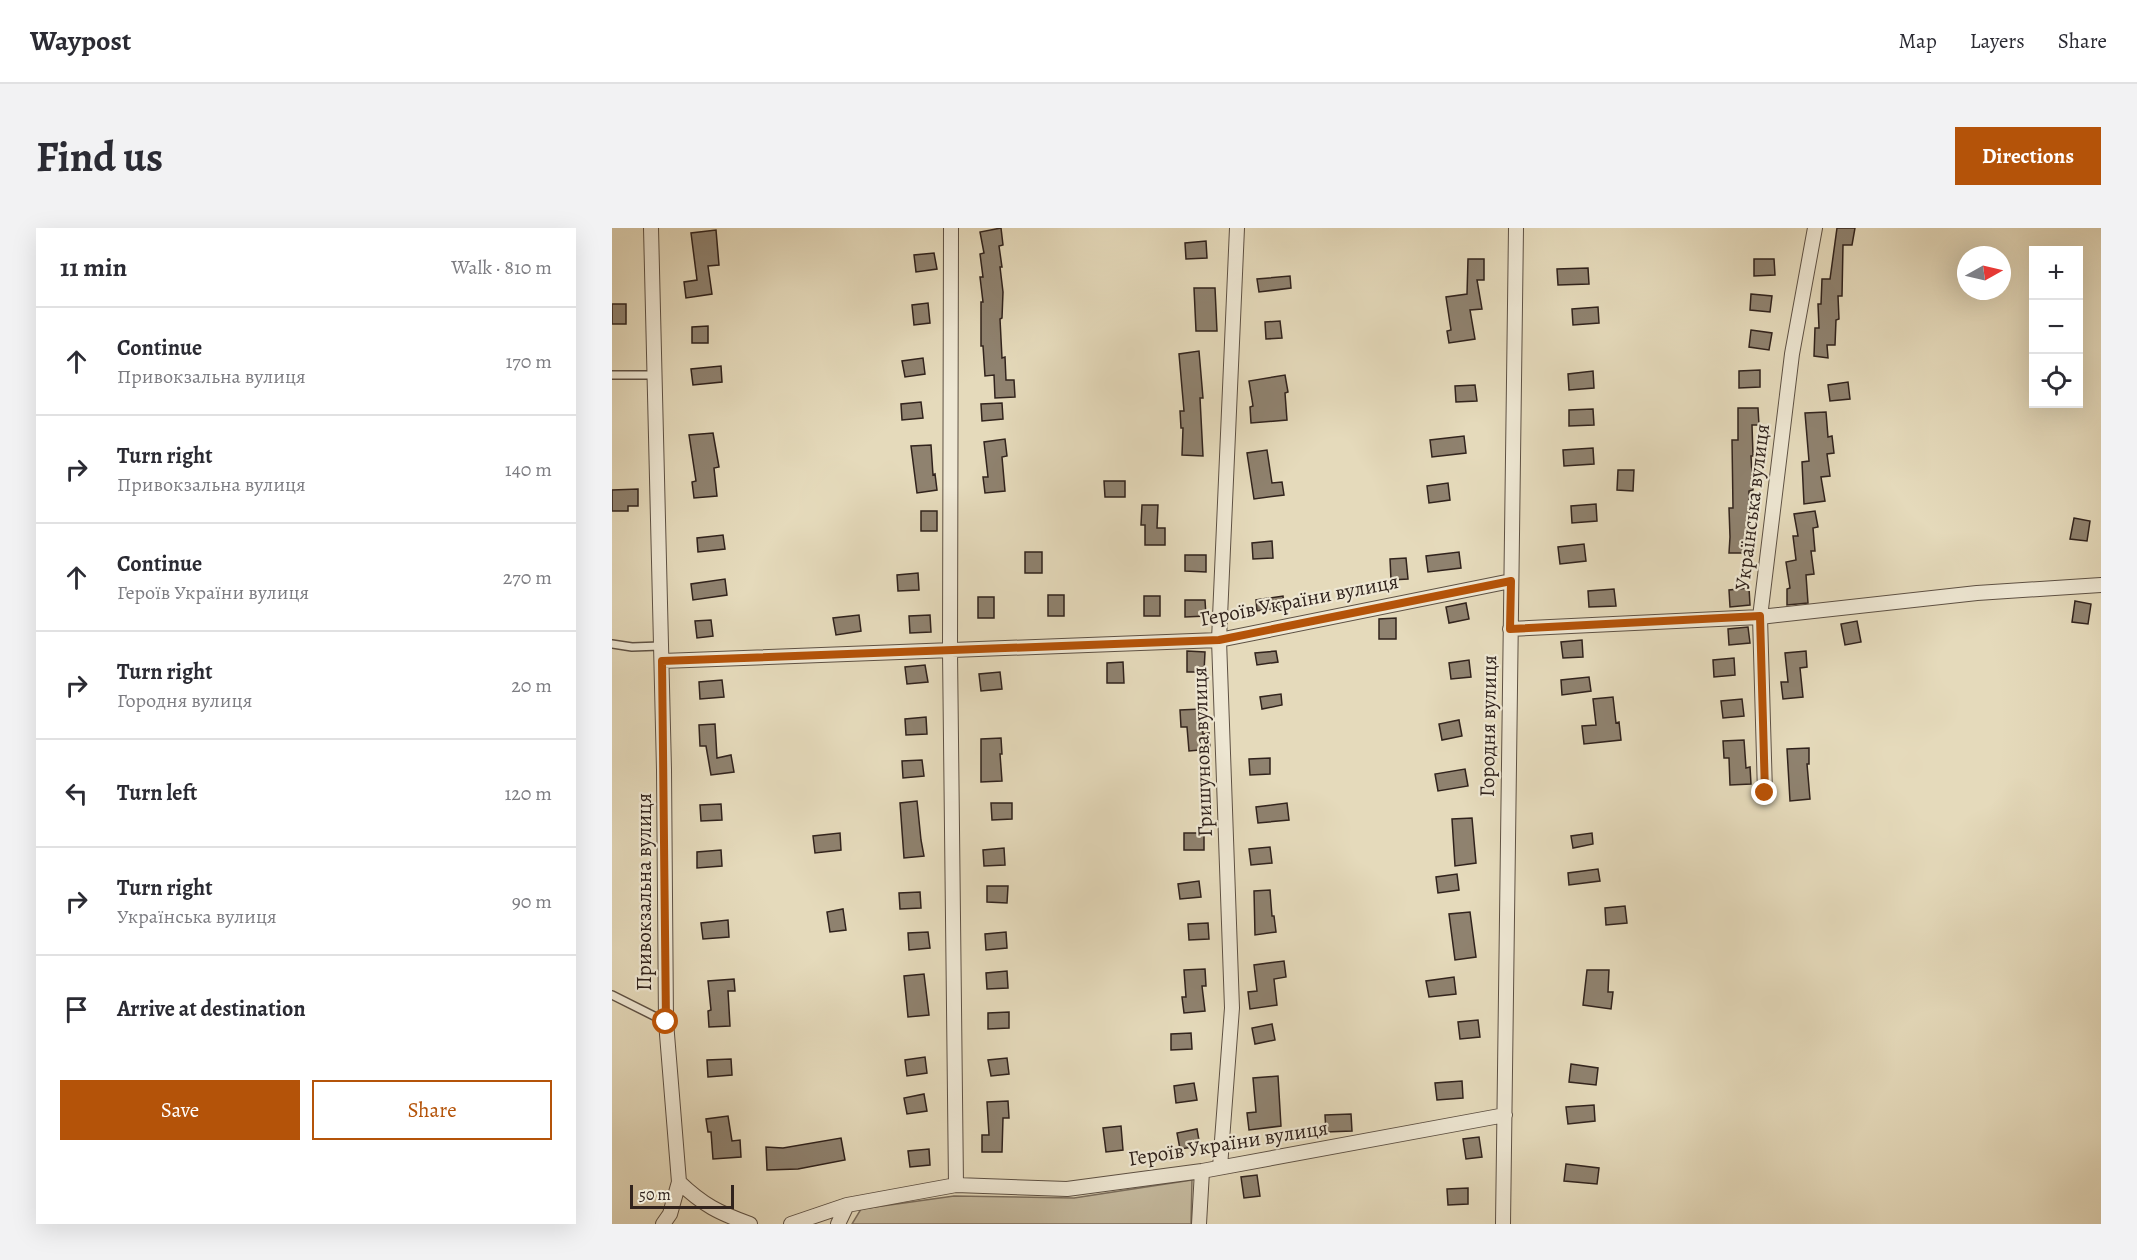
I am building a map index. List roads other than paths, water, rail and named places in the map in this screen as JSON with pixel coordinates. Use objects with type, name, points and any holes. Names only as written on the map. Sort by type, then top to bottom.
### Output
[{"type":"street","name":"Привокзальна вулиця","points":[[651,228],[662,661],[666,1022],[679,1182]]},
{"type":"street","points":[[951,228],[950,651],[956,1185]]},
{"type":"street","name":"Гришунова вулиця","points":[[1220,1167],[1232,1008],[1219,640],[1237,228]]},
{"type":"street","name":"Городня вулиця","points":[[1503,1224],[1516,228]]},
{"type":"street","name":"Українська вулиця","points":[[1765,793],[1760,616],[1792,354],[1815,228]]},
{"type":"street","name":"Героїв України вулиця","points":[[950,651],[1219,640],[1511,581]]},
{"type":"street","points":[[1510,629],[1760,616],[1977,593],[2101,585]]},
{"type":"street","points":[[662,661],[950,651]]},
{"type":"street","name":"Героїв України вулиця","points":[[791,1224],[847,1205],[956,1185],[1067,1189],[1202,1171],[1504,1115]]},
{"type":"street","points":[[1198,1224],[1202,1171]]},
{"type":"street","points":[[663,1224],[670,1214],[679,1182],[698,1200],[723,1214],[750,1224]]},
{"type":"street","points":[[838,1224],[847,1205]]},
{"type":"lane","points":[[612,375],[654,375]]},
{"type":"lane","points":[[612,644],[632,647],[660,646]]},
{"type":"lane","points":[[612,995],[666,1022]]}]
